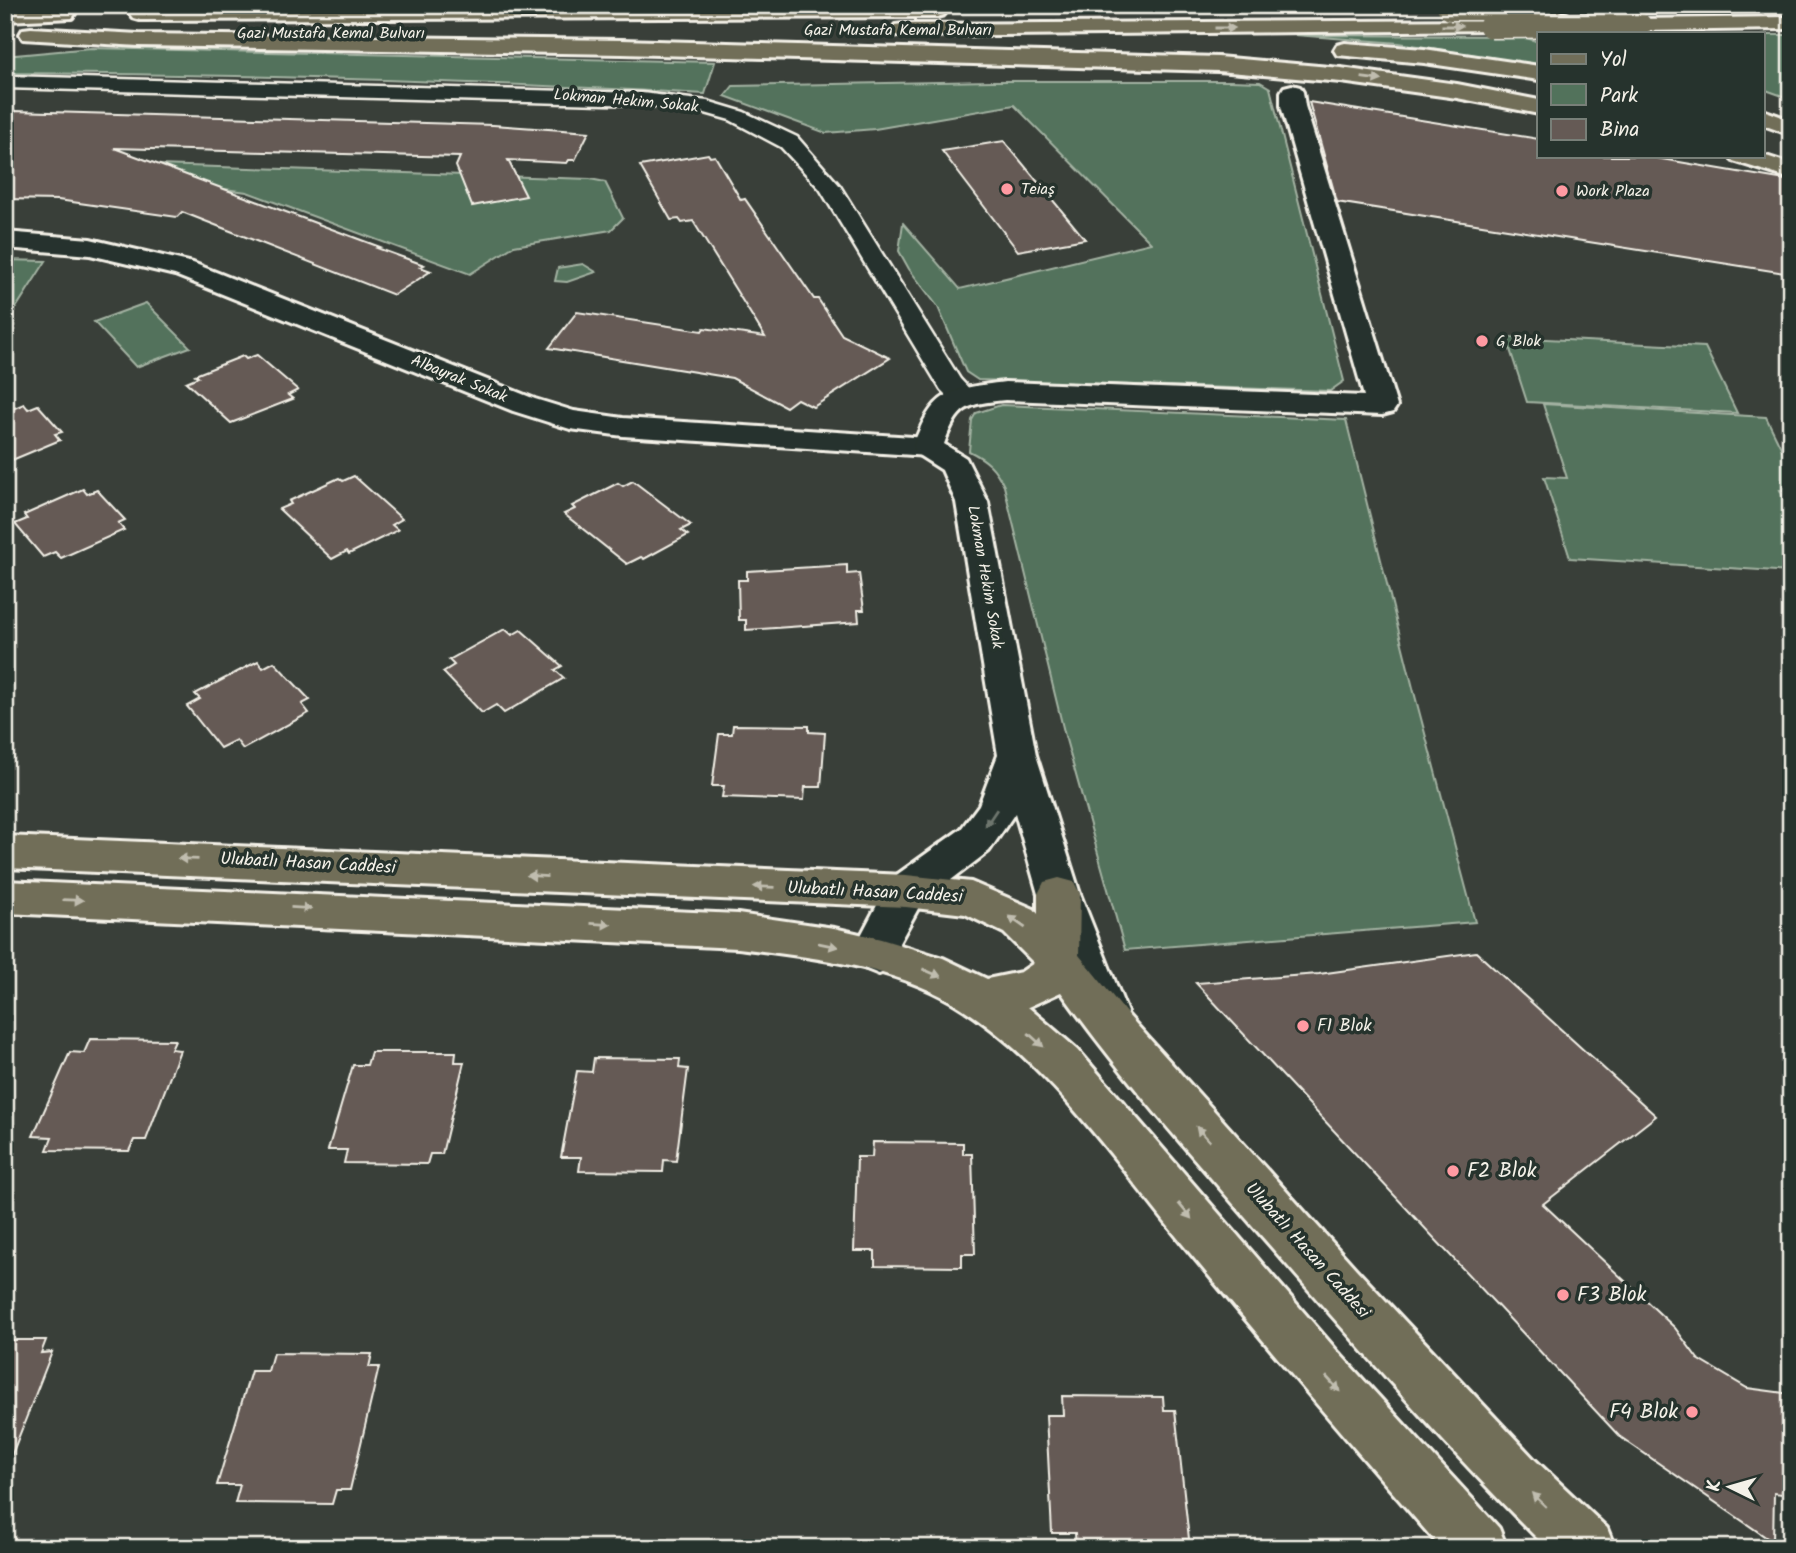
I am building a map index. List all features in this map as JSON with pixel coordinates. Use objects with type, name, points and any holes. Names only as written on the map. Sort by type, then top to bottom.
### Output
[{"type":"main road","points":[[389,13],[542,5]]},
{"type":"main road","points":[[1475,5],[1546,32]]},
{"type":"main road","points":[[1521,5],[1596,32]]},
{"type":"main road","name":"Gazi Mustafa Kemal Bulvarı","points":[[117,14],[1673,5]]},
{"type":"main road","points":[[1051,9],[1076,10]]},
{"type":"main road","points":[[5,15],[89,14]]},
{"type":"main road","name":"Gazi Mustafa Kemal Bulvarı","points":[[5,34],[1788,24]]},
{"type":"main road","points":[[31,34],[153,40],[622,47],[1218,64],[1341,75],[1457,91],[1537,107]]},
{"type":"main road","points":[[622,47],[1150,44],[1302,47],[1424,56],[1537,73]]},
{"type":"main road","points":[[928,447],[936,423],[948,404],[962,396],[1005,391],[1382,406],[1308,157],[1292,92],[1278,82],[1249,74],[1033,59]]},
{"type":"main road","points":[[1292,92],[1298,85],[1311,80],[1341,75]]},
{"type":"main road","points":[[1764,96],[1791,107]]},
{"type":"main road","points":[[1764,117],[1791,128]]},
{"type":"main road","points":[[1764,138],[1791,148]]},
{"type":"main road","points":[[1748,158],[1791,172]]},
{"type":"main road","name":"Albayrak Sokak","points":[[5,240],[90,247],[184,269],[524,405],[570,419],[623,427],[928,447]]},
{"type":"main road","name":"Lokman Hekim Sokak","points":[[928,447],[955,465],[972,502],[1017,755],[1059,894],[1111,1027]]},
{"type":"main road","points":[[879,956],[878,943],[906,891],[975,840],[996,811],[1017,755]]},
{"type":"main road","name":"Ulubatlı Hasan Caddesi","points":[[5,852],[733,886],[906,891],[971,898],[1019,921],[1060,962],[1111,1027],[1347,1296],[1516,1479],[1587,1548]]},
{"type":"main road","points":[[982,998],[1020,993],[1047,981],[1060,962],[1059,894]]},
{"type":"main road","points":[[5,897],[218,904],[780,935],[879,956],[930,971],[982,998],[1015,1021],[1062,1064],[1320,1370],[1479,1548]]},
{"type":"street","name":"Lokman Hekim Sokak","points":[[5,82],[642,99],[699,105],[737,117],[789,142],[829,186],[950,384],[962,396]]},
{"type":"green space","points":[[1295,35],[1520,36],[1537,41],[1537,65],[1399,43]]},
{"type":"green space","points":[[1764,35],[1791,35],[1791,99],[1764,89]]},
{"type":"green space","points":[[91,48],[715,62],[705,94],[355,79],[5,73],[5,56]]},
{"type":"green space","points":[[992,81],[1230,81],[1260,82],[1270,88],[1344,381],[1330,391],[978,380],[966,372],[938,307],[899,251],[903,223],[960,289],[1151,243],[1014,105],[875,129],[826,133],[725,96],[733,86]]},
{"type":"green space","points":[[5,160],[590,179],[605,182],[623,218],[611,230],[514,246],[470,274],[247,192]]},
{"type":"green space","points":[[5,260],[46,261],[5,325]]},
{"type":"green space","points":[[583,264],[596,272],[567,282],[555,281],[558,268]]},
{"type":"green space","points":[[146,303],[190,347],[136,367],[94,322]]},
{"type":"green space","points":[[1506,337],[1705,347],[1737,413],[1527,402]]},
{"type":"green space","points":[[1543,404],[1766,417],[1791,468],[1791,490],[1780,490],[1791,513],[1791,572],[1570,558],[1544,477],[1567,478]]},
{"type":"green space","points":[[1001,405],[1346,420],[1475,922],[1125,950],[1065,736],[1004,486],[990,465],[969,451],[972,420],[976,413]]},
{"type":"building","name":"Work Plaza","points":[[1309,102],[1537,139],[1537,158],[1656,158],[1791,181],[1791,274],[1337,202]]},
{"type":"building","points":[[14,111],[493,125],[589,132],[575,160],[569,160],[567,163],[508,160],[526,196],[472,206],[456,166],[460,157],[114,148],[380,247],[377,248],[424,265],[420,267],[431,271],[394,295],[182,212],[177,217],[58,200],[5,199],[5,119]]},
{"type":"building","name":"Teiaş","points":[[1004,141],[1085,239],[1018,251],[942,151]]},
{"type":"building","points":[[708,154],[710,157],[715,156],[741,200],[745,199],[842,335],[890,358],[813,407],[797,399],[786,407],[732,378],[549,348],[577,312],[702,331],[704,328],[765,337],[693,221],[682,223],[679,219],[671,220],[640,166]]},
{"type":"building","points":[[257,355],[298,390],[288,395],[293,399],[231,423],[186,382],[198,377],[195,375],[243,356],[246,359]]},
{"type":"building","points":[[24,404],[28,409],[38,405],[62,432],[55,434],[60,440],[5,463],[5,412]]},
{"type":"building","points":[[354,476],[402,519],[392,525],[398,530],[349,554],[347,551],[332,559],[279,509],[291,504],[289,501],[339,478],[343,481]]},
{"type":"building","points":[[633,481],[691,525],[681,530],[688,535],[644,559],[641,557],[627,564],[564,514],[575,509],[572,506],[618,483],[623,486]]},
{"type":"building","points":[[83,489],[87,494],[97,490],[125,520],[118,523],[124,530],[61,558],[55,552],[43,557],[15,524],[27,519],[24,515]]},
{"type":"building","points":[[847,565],[847,574],[859,573],[864,610],[858,610],[859,622],[746,630],[746,620],[739,620],[738,580],[747,580],[747,571]]},
{"type":"building","points":[[505,629],[512,635],[521,630],[562,666],[555,670],[564,678],[504,713],[496,705],[482,713],[443,672],[454,665],[449,660]]},
{"type":"building","points":[[258,661],[263,668],[274,662],[310,700],[302,704],[309,713],[243,749],[236,740],[220,748],[187,706],[200,699],[195,694]]},
{"type":"building","points":[[733,725],[809,726],[809,732],[825,733],[821,787],[805,787],[804,800],[722,797],[724,786],[712,786],[719,734],[732,734]]},
{"type":"building","points":[[1476,952],[1656,1116],[1543,1204],[1675,1328],[1698,1359],[1747,1388],[1791,1394],[1791,1495],[1774,1493],[1773,1542],[1619,1436],[1196,983],[1319,974]]},
{"type":"building","points":[[90,1039],[175,1040],[171,1049],[180,1050],[146,1140],[134,1140],[129,1151],[47,1150],[52,1137],[33,1136],[70,1052],[84,1053]]},
{"type":"building","points":[[371,1052],[456,1052],[455,1062],[464,1062],[442,1154],[430,1154],[427,1164],[344,1163],[347,1150],[328,1150],[353,1065],[367,1065]]},
{"type":"building","points":[[594,1058],[680,1059],[679,1068],[688,1069],[676,1161],[664,1160],[663,1172],[579,1171],[581,1157],[561,1157],[577,1071],[592,1072]]},
{"type":"building","points":[[873,1142],[963,1143],[963,1154],[972,1154],[975,1254],[962,1254],[962,1267],[875,1266],[875,1251],[854,1251],[857,1157],[872,1157]]},
{"type":"building","points":[[5,1340],[46,1340],[41,1353],[52,1352],[7,1467],[5,1467]]},
{"type":"building","points":[[273,1353],[372,1354],[369,1367],[379,1367],[350,1490],[336,1490],[332,1504],[235,1503],[240,1485],[217,1485],[251,1371],[268,1371]]},
{"type":"building","points":[[1062,1396],[1163,1397],[1164,1410],[1175,1410],[1189,1539],[1175,1539],[1175,1548],[1076,1548],[1075,1533],[1052,1533],[1046,1415],[1063,1415]]},
{"type":"tunnel","points":[[1786,5],[1791,13]]},
{"type":"place","name":"Teiaş","points":[[1007,189]]},
{"type":"place","name":"Work Plaza","points":[[1562,191]]},
{"type":"place","name":"G Blok","points":[[1482,341]]},
{"type":"place","name":"F1 Blok","points":[[1303,1026]]},
{"type":"place","name":"F2 Blok","points":[[1453,1171]]},
{"type":"place","name":"F3 Blok","points":[[1563,1295]]},
{"type":"place","name":"F4 Blok","points":[[1692,1412]]}]
